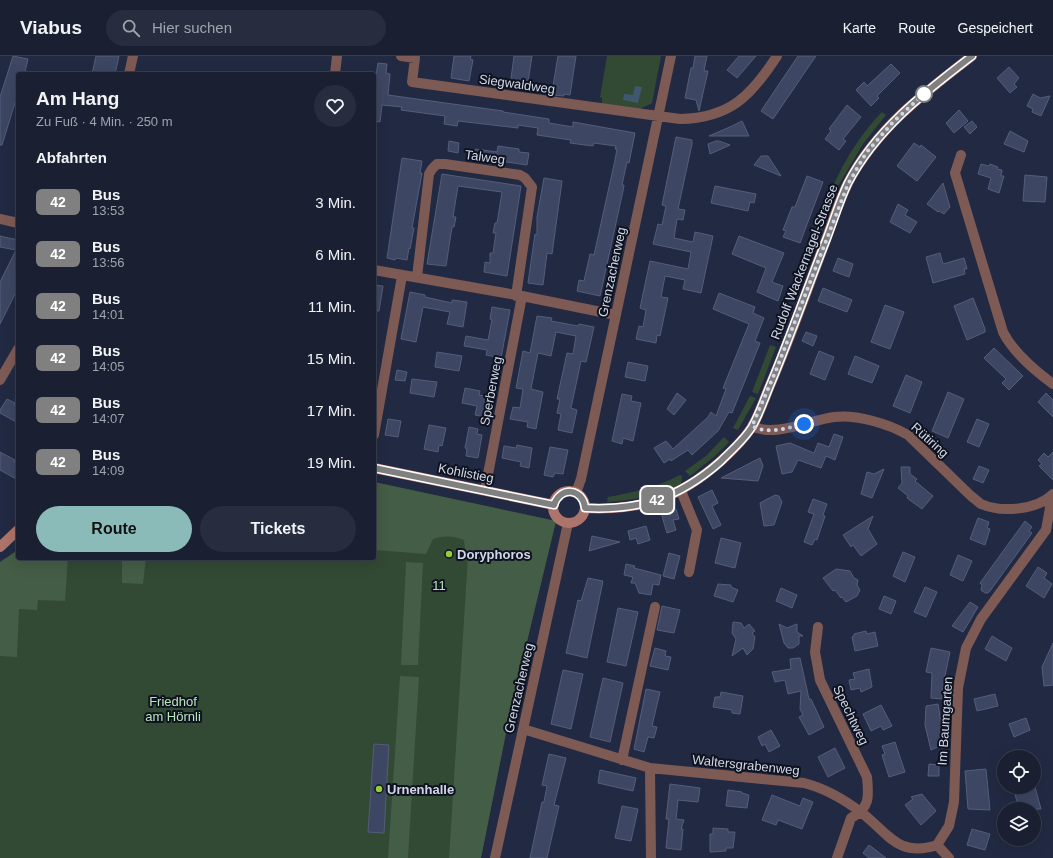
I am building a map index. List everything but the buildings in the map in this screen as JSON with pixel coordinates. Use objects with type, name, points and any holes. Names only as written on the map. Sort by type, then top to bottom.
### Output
[{"type":"street","points":[[129,72],[133,56]]},
{"type":"street","points":[[335,72],[338,56]]},
{"type":"street","name":"Siegwaldweg","points":[[401,56],[415,58],[412,82],[658,115]]},
{"type":"street","name":"Grenzacherweg","points":[[576,493],[581,479],[671,56]]},
{"type":"street","points":[[658,115],[680,119],[697,119],[708,117],[729,109],[741,100],[756,84],[777,56]]},
{"type":"street","name":"Rudolf Wackernagel-Strasse","points":[[585,508],[616,508],[665,498],[681,491],[704,476],[742,440],[752,426],[777,368],[848,184],[866,153],[893,122],[924,94],[972,56]]},
{"type":"street","points":[[961,155],[955,173],[1002,332],[1007,341],[1039,374],[1053,384]]},
{"type":"street","name":"Talweg","points":[[416,277],[429,174],[432,169],[438,164],[445,164],[520,175],[529,182],[532,187],[519,296]]},
{"type":"street","points":[[0,219],[16,223]]},
{"type":"street","points":[[376,270],[616,315]]},
{"type":"street","points":[[376,424],[402,276]]},
{"type":"street","name":"Sperberweg","points":[[484,490],[519,296]]},
{"type":"street","points":[[0,380],[16,352]]},
{"type":"street","name":"Rütiring","points":[[752,426],[760,430],[773,431],[835,417],[856,418],[896,428],[908,435],[981,504],[1002,509],[1028,507],[1050,497]]},
{"type":"street","name":"Kohlistieg","points":[[376,468],[554,505]]},
{"type":"street","points":[[681,491],[697,530],[689,572]]},
{"type":"street","points":[[562,493],[576,493],[583,499],[585,508],[582,517],[568,523],[563,522],[555,515],[554,505],[558,496],[562,493]]},
{"type":"street","name":"Im Baumgarten","points":[[937,845],[949,826],[954,802],[958,688],[966,648],[981,619],[1046,530],[1050,508],[1050,497]]},
{"type":"street","name":"Grenzacherweg","points":[[496,858],[522,729],[568,523]]},
{"type":"street","points":[[0,547],[16,532]]},
{"type":"street","points":[[622,760],[655,607]]},
{"type":"street","name":"Spechtweg","points":[[818,627],[815,652],[820,680],[867,777],[868,798],[861,812]]},
{"type":"street","name":"Waltersgrabenweg","points":[[522,729],[650,768],[804,783],[820,787],[861,812],[899,847],[913,851],[926,850],[937,845]]},
{"type":"street","points":[[650,768],[651,858]]},
{"type":"street","points":[[837,858],[851,818],[861,812]]},
{"type":"street","points":[[937,845],[949,858]]},
{"type":"green space","points":[[607,56],[661,56],[652,103],[638,110],[602,106],[602,98],[600,97]]},
{"type":"green space","points":[[882,112],[886,115],[863,144],[838,186],[808,264],[802,262],[834,183],[844,164],[867,129]]},
{"type":"green space","points":[[770,345],[776,347],[758,394],[752,392]]},
{"type":"green space","points":[[750,396],[756,398],[738,430],[733,428]]},
{"type":"green space","points":[[724,437],[729,442],[715,456],[690,476],[685,471],[706,456]]},
{"type":"green space","points":[[680,475],[682,476],[681,484],[663,492],[636,499],[607,502],[608,497],[644,489]]},
{"type":"green space","name":"Friedhof am Hörnli","points":[[376,482],[556,521],[511,708],[481,858],[0,858],[0,562],[16,551],[16,560],[376,560]]},
{"type":"green space","points":[[376,482],[556,521],[511,708],[481,858],[449,858],[468,556],[465,549],[464,540],[449,536],[433,539],[426,554],[376,550]]},
{"type":"green space","points":[[16,551],[16,560],[68,560],[65,601],[38,600],[37,610],[19,609],[17,657],[0,656],[0,562]]},
{"type":"green space","points":[[122,560],[146,560],[143,584],[122,583]]},
{"type":"green space","points":[[406,562],[423,563],[418,665],[401,665]]},
{"type":"green space","points":[[400,676],[419,677],[408,858],[388,858]]},
{"type":"water","points":[[635,86],[642,87],[638,103],[623,100],[624,94],[633,95]]},
{"type":"bus line","name":"42","points":[[376,468],[554,505],[555,500],[562,493],[572,492],[576,493],[583,499],[585,508],[616,508],[643,504],[665,498],[681,491],[704,476],[731,452],[752,426],[777,368],[848,184],[866,153],[893,122],[924,94],[972,56]]},
{"type":"place","name":"Doryphoros","points":[[449,554]]},
{"type":"place","name":"Urnenhalle","points":[[379,789]]},
{"type":"route","points":[[804,424],[773,431],[760,430],[752,426],[777,368],[848,184],[866,153],[893,122],[924,94]]},
{"type":"park label","name":"11","points":[[439,585]]}]
